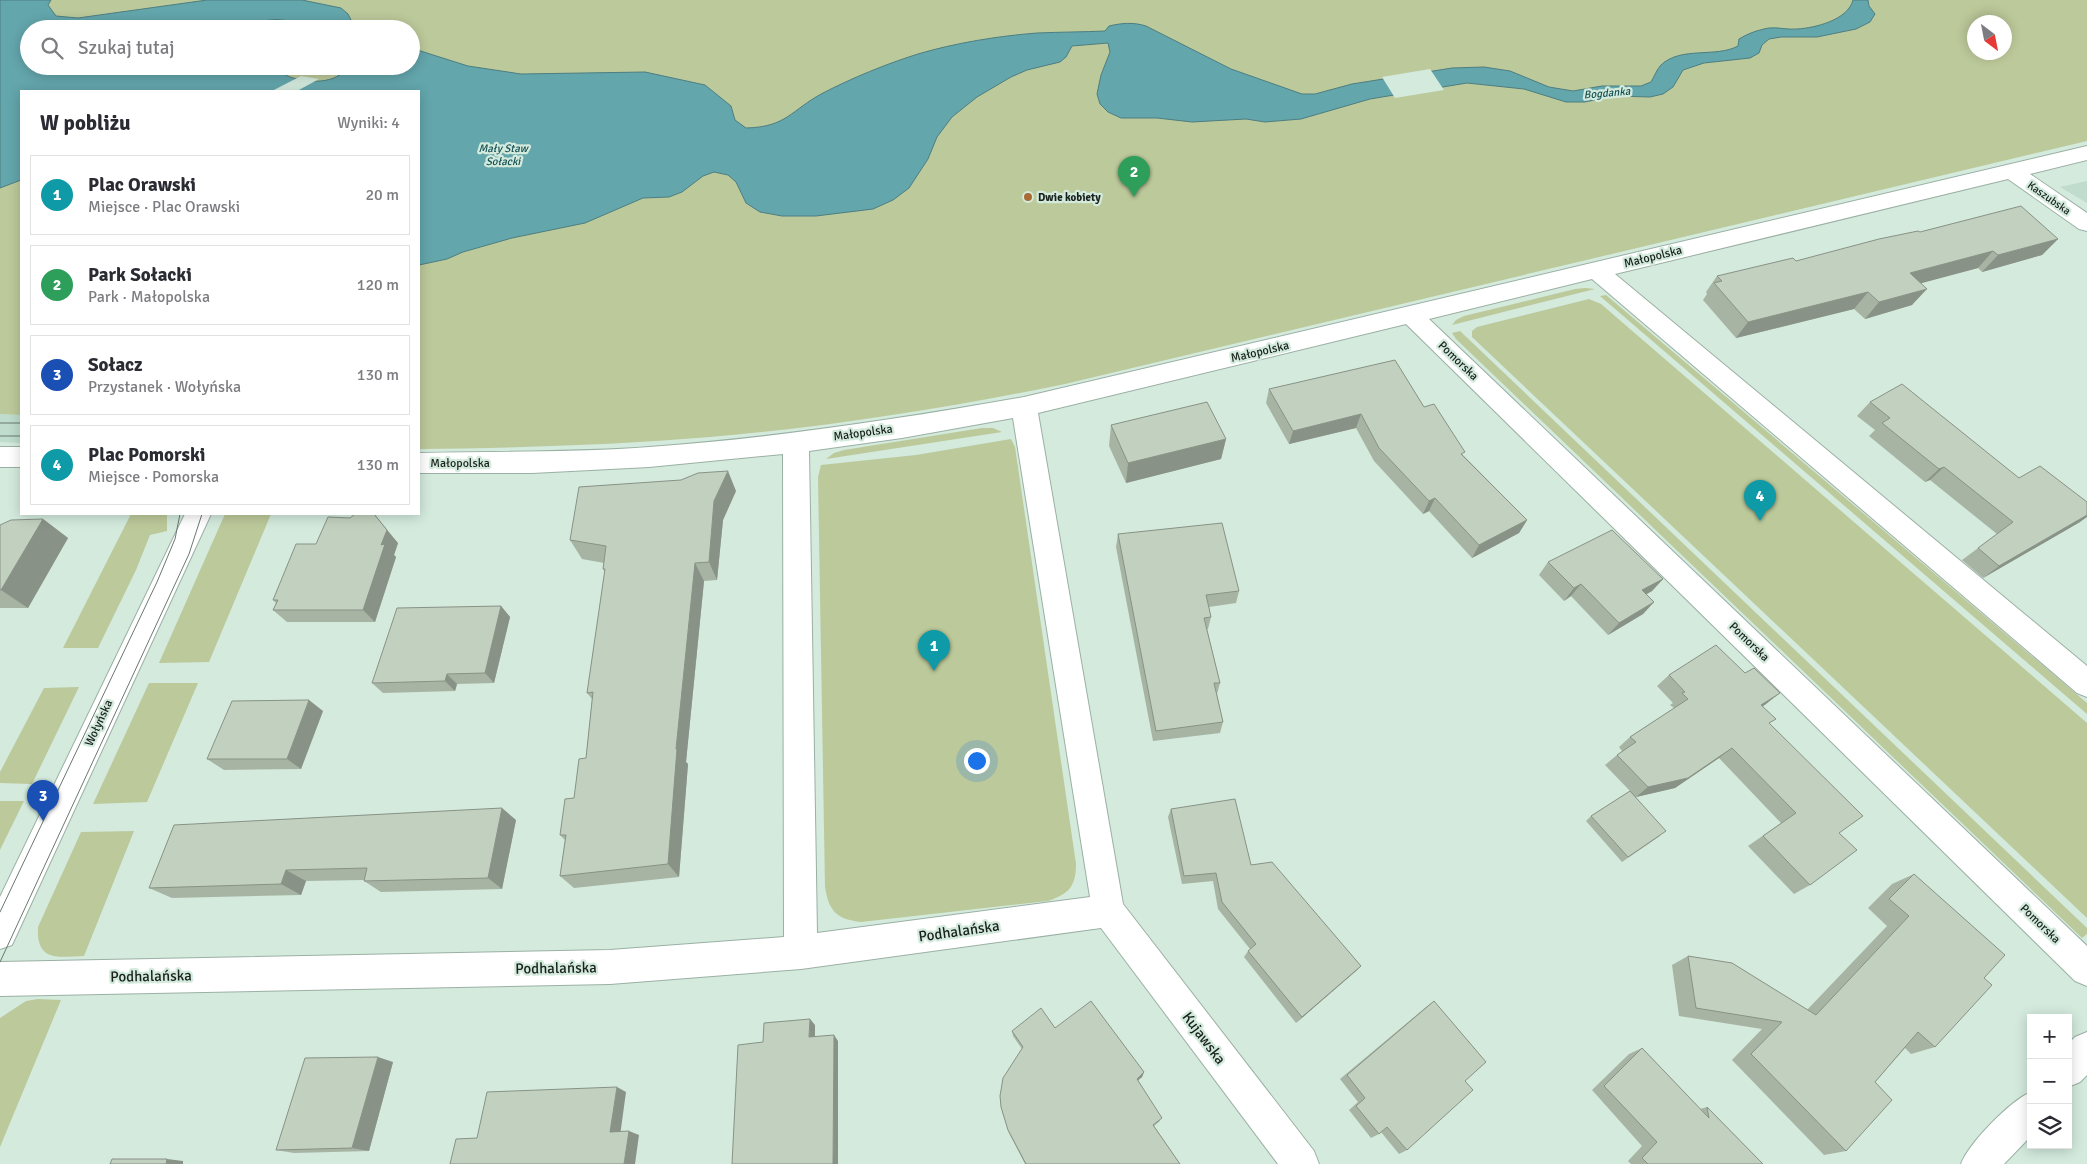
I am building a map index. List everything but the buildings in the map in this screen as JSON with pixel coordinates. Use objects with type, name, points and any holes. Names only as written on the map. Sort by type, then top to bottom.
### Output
[{"type":"street","name":"Małopolska","points":[[420,463],[532,463],[620,458],[796,443],[902,428],[1024,407],[1412,316],[2087,153]]},
{"type":"street","name":"Kaszubska","points":[[2011,171],[2087,224]]},
{"type":"street","points":[[1597,271],[2087,684]]},
{"type":"street","name":"Pomorska","points":[[1412,316],[2087,969]]},
{"type":"street","points":[[1024,407],[1108,911]]},
{"type":"street","points":[[796,443],[801,952]]},
{"type":"street","points":[[0,457],[20,457]]},
{"type":"street","name":"Wołyńska","points":[[0,933],[198,515]]},
{"type":"street","name":"Podhalańska","points":[[0,979],[610,967],[801,952],[1108,911]]},
{"type":"street","name":"Kujawska","points":[[1108,911],[1301,1164]]},
{"type":"street","points":[[2072,1066],[2087,1049]]},
{"type":"street","points":[[1979,1164],[2027,1114]]},
{"type":"shaded area","points":[[2087,181],[2087,203],[2060,187]]},
{"type":"shaded area","points":[[0,414],[20,415],[20,443],[0,442]]},
{"type":"green space","points":[[0,0],[2087,0],[2087,141],[1065,384],[933,409],[799,428],[674,440],[601,444],[420,449],[420,90],[20,90],[20,415],[0,414]]},
{"type":"green space","points":[[1585,288],[1595,289],[1452,325],[1456,320],[1464,316]]},
{"type":"green space","points":[[1606,295],[2087,703],[2087,714],[1600,296]]},
{"type":"green space","points":[[1589,299],[1601,304],[2087,723],[2087,918],[1472,337],[1472,331],[1477,327]]},
{"type":"green space","points":[[1460,331],[2087,928],[2087,934],[2082,938],[1456,339],[1452,333]]},
{"type":"green space","points":[[982,428],[993,428],[1002,432],[826,459],[834,453],[844,450]]},
{"type":"green space","points":[[1011,439],[1015,447],[1076,864],[1073,884],[1066,892],[1048,901],[861,922],[845,919],[832,908],[825,887],[818,477],[821,465],[916,455]]},
{"type":"green space","points":[[130,515],[167,515],[167,531],[150,535],[136,570],[98,648],[63,648]]},
{"type":"green space","points":[[225,515],[271,515],[209,662],[159,663]]},
{"type":"green space","points":[[149,683],[198,683],[147,802],[93,804]]},
{"type":"green space","points":[[79,687],[32,784],[0,783],[0,772],[44,688]]},
{"type":"green space","points":[[0,801],[24,801],[0,850]]},
{"type":"green space","points":[[134,831],[84,956],[66,957],[50,955],[45,952],[38,938],[38,927],[81,832]]},
{"type":"green space","points":[[38,999],[61,1000],[0,1147],[0,1018],[26,1001]]},
{"type":"water","name":"Mały Staw Sołacki","points":[[0,0],[51,0],[48,5],[56,16],[78,18],[207,0],[302,0],[341,8],[348,14],[351,20],[20,20],[20,75],[286,75],[305,80],[322,81],[339,75],[420,75],[420,51],[468,66],[521,74],[645,72],[705,85],[731,106],[735,120],[746,128],[760,127],[780,121],[823,93],[894,62],[947,46],[1022,34],[1105,31],[1109,26],[1137,24],[1146,26],[1231,69],[1302,94],[1315,94],[1352,84],[1452,68],[1484,67],[1510,71],[1549,87],[1573,91],[1602,86],[1641,86],[1651,82],[1661,65],[1669,59],[1688,54],[1729,49],[1738,46],[1739,39],[1750,33],[1765,29],[1797,29],[1821,25],[1845,13],[1853,0],[1868,0],[1869,6],[1875,14],[1870,22],[1856,29],[1817,37],[1769,39],[1762,45],[1759,53],[1750,58],[1704,63],[1683,70],[1673,87],[1663,94],[1650,97],[1613,96],[1585,102],[1566,102],[1524,89],[1467,83],[1370,99],[1301,119],[1265,122],[1246,119],[1192,122],[1157,118],[1121,118],[1108,112],[1100,104],[1097,94],[1101,75],[1110,52],[1108,43],[1072,46],[1066,57],[1060,62],[1027,70],[1011,77],[977,97],[952,117],[937,137],[928,159],[909,188],[893,200],[873,209],[816,216],[782,216],[760,212],[746,203],[736,182],[728,175],[714,172],[703,176],[682,192],[669,197],[643,198],[585,223],[512,238],[463,252],[447,259],[420,265],[420,90],[20,90],[20,180],[0,188]]},
{"type":"pier","points":[[1430,69],[1444,90],[1395,98],[1382,77]]},
{"type":"pier","points":[[301,76],[319,79],[299,90],[274,90]]},
{"type":"tram line","points":[[0,423],[20,423]]},
{"type":"tram line","points":[[0,436],[20,436]]},
{"type":"tram line","points":[[0,912],[157,582],[175,539],[180,515]]},
{"type":"tram line","points":[[0,962],[189,554],[202,515]]},
{"type":"place","name":"Dwie kobiety","points":[[1028,197]]},
{"type":"place","name":"Park Sołacki","points":[[1134,197]]},
{"type":"place","name":"Plac Pomorski","points":[[1760,521]]},
{"type":"place","name":"Plac Orawski","points":[[934,671]]},
{"type":"place","name":"Sołacz","points":[[43,821]]},
{"type":"water label","name":"Bogdanka","points":[[1607,93]]}]
